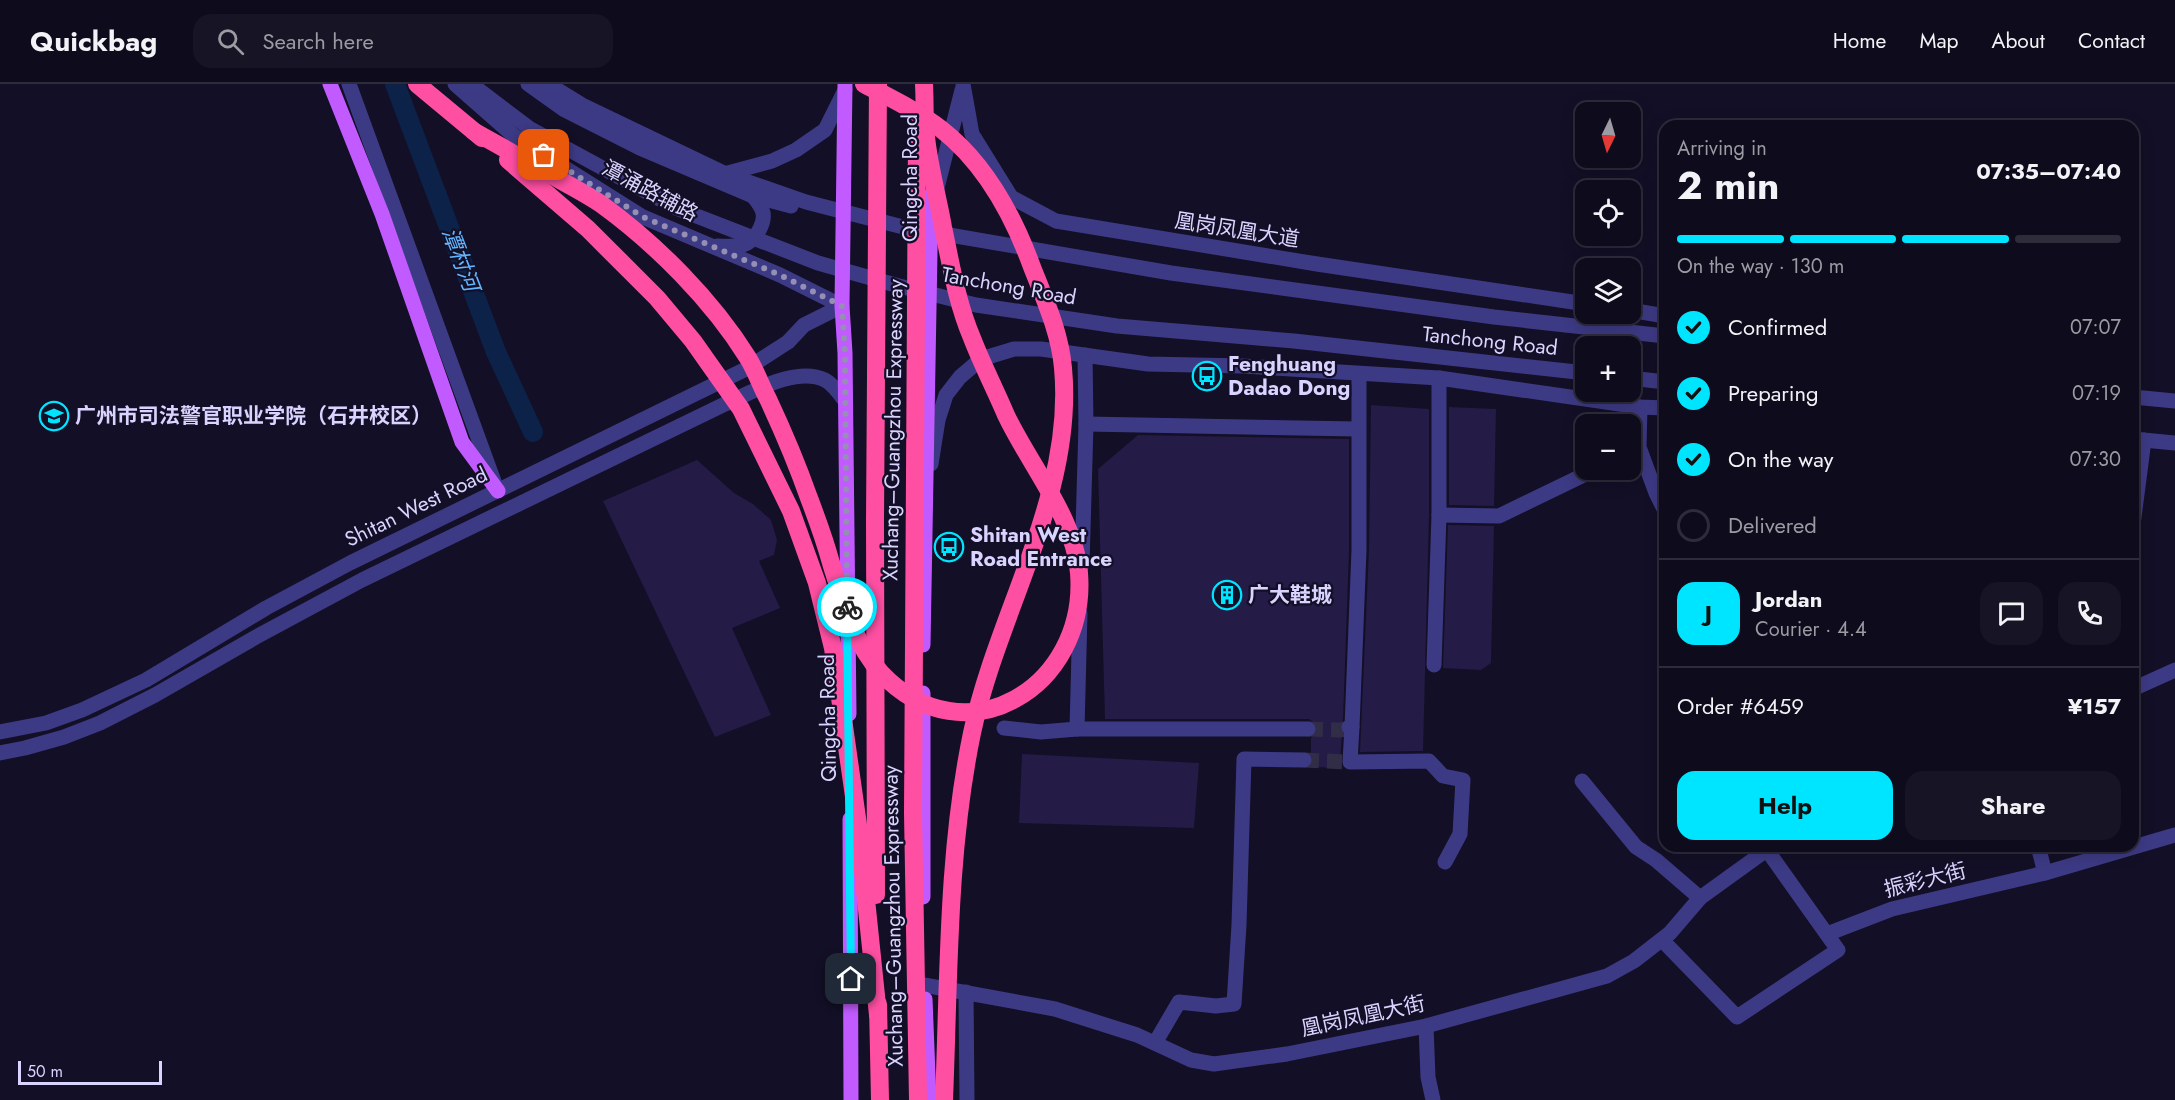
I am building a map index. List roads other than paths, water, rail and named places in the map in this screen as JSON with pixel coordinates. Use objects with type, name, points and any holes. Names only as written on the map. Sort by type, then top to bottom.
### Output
[{"type":"highway","points":[[417,84],[588,229],[657,298],[693,341],[741,409],[791,511],[817,583],[833,648],[859,832],[878,1015]]},
{"type":"highway","points":[[864,84],[939,128],[962,147],[987,176],[1006,208],[1028,256],[1058,336],[1065,389],[1057,465],[1036,540],[984,686],[972,734],[958,825],[944,1100]]},
{"type":"highway","name":"Xuchang–Guangzhou Expressway","points":[[878,84],[875,567],[880,1100]]},
{"type":"highway","name":"Xuchang–Guangzhou Expressway","points":[[917,84],[914,813],[918,1100]]},
{"type":"highway","points":[[475,132],[597,201],[637,232],[678,272],[721,320],[749,360],[782,429],[808,495],[857,639],[880,672],[906,694],[934,707],[972,712],[996,707],[1018,698],[1053,670],[1066,649],[1075,625],[1080,594],[1079,569],[1072,541],[1059,511],[1009,420],[971,336],[954,282],[926,138],[924,84]]},
{"type":"main road","points":[[330,84],[382,214],[462,442],[498,491]]},
{"type":"main road","name":"Qingcha Road","points":[[929,1100],[924,985],[922,656],[931,213],[931,84]]},
{"type":"main road","name":"Qingcha Road","points":[[845,87],[842,306],[850,765],[852,1100]]},
{"type":"street","points":[[349,84],[505,510]]},
{"type":"street","name":"潭涌路辅路","points":[[455,84],[513,135],[643,217],[780,275],[842,306]]},
{"type":"street","name":"Tanchong Road","points":[[471,84],[529,128],[676,208],[818,263],[910,289],[976,305],[1117,326],[1294,341],[1575,372]]},
{"type":"street","name":"潭涌路辅路","points":[[528,84],[563,110],[640,148],[753,196],[843,219]]},
{"type":"street","name":"Tanchong Road","points":[[549,84],[582,105],[728,175],[806,202],[903,227],[1170,273],[1494,317],[1659,335]]},
{"type":"street","points":[[931,213],[964,84]]},
{"type":"street","name":"凰岗凤凰大道","points":[[964,84],[972,134],[1011,197],[1056,221],[1317,264],[1575,302]]},
{"type":"street","points":[[710,177],[772,161],[796,150],[825,130],[845,87]]},
{"type":"street","points":[[711,246],[748,243],[757,233],[763,213],[753,196]]},
{"type":"street","name":"Shitan West Road","points":[[0,732],[46,723],[82,710],[135,685],[331,573],[746,369],[788,342],[804,325],[842,306]]},
{"type":"street","points":[[1641,312],[1659,315]]},
{"type":"street","points":[[925,505],[938,420],[946,395],[981,358],[1014,349],[1041,348],[1148,364],[1243,366],[1439,378],[1659,408]]},
{"type":"street","points":[[1077,729],[1086,424],[1084,355]]},
{"type":"street","points":[[1359,374],[1359,550],[1350,762],[1429,761],[1443,776],[1463,780],[1460,834],[1445,862]]},
{"type":"street","name":"Shitan West Road","points":[[0,753],[45,743],[100,723],[362,580],[725,404],[785,378],[813,376],[828,381],[845,401]]},
{"type":"street","points":[[1434,665],[1439,514],[1439,378]]},
{"type":"street","points":[[1641,379],[1659,381]]},
{"type":"street","points":[[2139,398],[2175,401]]},
{"type":"street","points":[[1639,414],[1640,407]]},
{"type":"street","points":[[1086,424],[1358,429]]},
{"type":"street","points":[[2139,439],[2175,443]]},
{"type":"street","points":[[1641,462],[1659,499]]},
{"type":"street","points":[[1439,514],[1499,516],[1575,479]]},
{"type":"street","points":[[2139,686],[2175,670]]},
{"type":"street","points":[[1004,728],[1041,732],[1077,729],[1308,729]]},
{"type":"street","points":[[1155,1043],[1179,1002],[1216,1006],[1234,1004],[1244,759],[1304,760]]},
{"type":"street","points":[[1582,781],[1636,847],[1656,860],[1700,898]]},
{"type":"street","name":"振彩大街","points":[[2139,846],[2175,835]]},
{"type":"street","name":"凰岗凤凰大街","points":[[924,985],[1055,1009],[1137,1035],[1191,1060],[1214,1064],[1287,1054],[1426,1026],[1606,976],[1634,961],[1662,940],[1700,898],[1763,852]]},
{"type":"street","points":[[1662,940],[1737,1017],[1838,950],[1772,852]]},
{"type":"street","points":[[2040,852],[2045,873]]},
{"type":"street","name":"振彩大街","points":[[1827,934],[1892,909],[2045,873],[2117,852]]},
{"type":"street","points":[[966,992],[967,1100]]},
{"type":"street","points":[[1426,1026],[1428,1077],[1433,1100]]},
{"type":"waterway","name":"潭村河","points":[[395,84],[496,352],[533,432]]},
{"type":"tunnel","points":[[1308,729],[1341,730],[1349,727]]},
{"type":"tunnel","points":[[1304,760],[1350,762]]},
{"type":"place","name":"Fenghuang Dadao Dong","points":[[1207,376]]},
{"type":"place","name":"广州市司法警官职业学院（石井校区）","points":[[54,416]]},
{"type":"place","name":"Shitan West Road Entrance","points":[[949,547]]},
{"type":"place","name":"广大鞋城","points":[[1227,595]]}]
